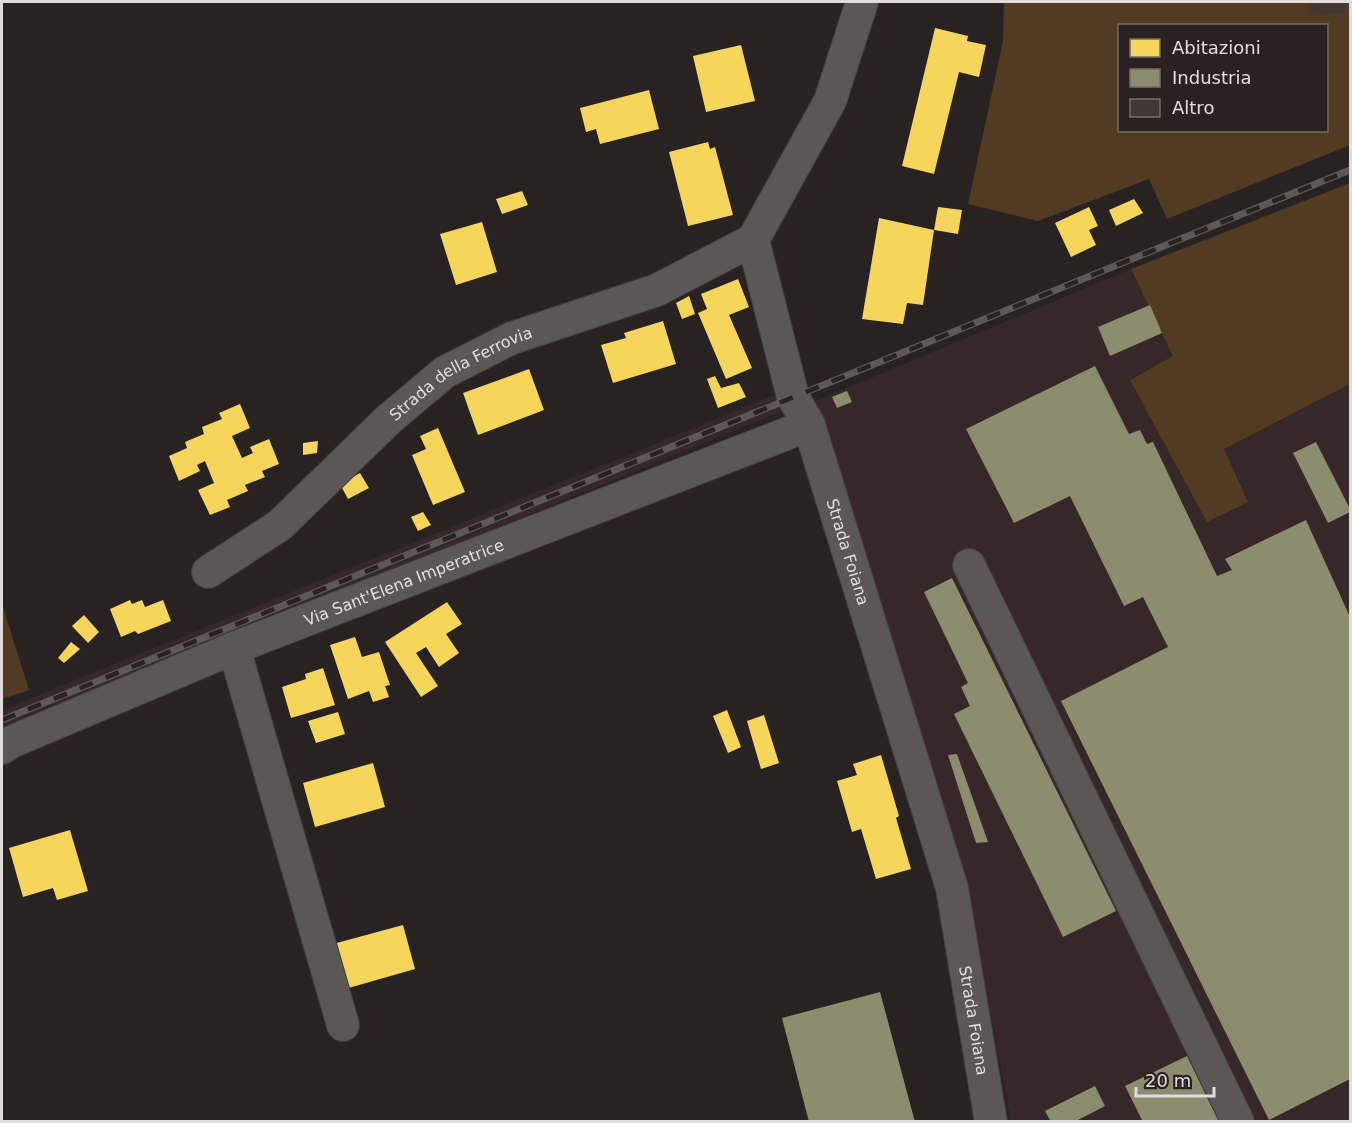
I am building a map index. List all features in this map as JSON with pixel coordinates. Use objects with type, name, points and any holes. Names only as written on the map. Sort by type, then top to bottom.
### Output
[{"type":"street","points":[[753,240],[830,101],[862,2]]},
{"type":"street","name":"Strada Foiana","points":[[753,240],[793,397],[809,425],[952,888],[990,1122]]},
{"type":"street","name":"Strada della Ferrovia","points":[[208,572],[280,525],[389,419],[445,372],[512,338],[657,290],[753,240]]},
{"type":"street","name":"Via Sant'Elena Imperatrice","points":[[2,748],[11,742],[234,648],[809,425]]},
{"type":"street","points":[[969,565],[1238,1122]]},
{"type":"street","points":[[234,648],[343,1025]]},
{"type":"shaded area","points":[[1004,2],[1350,2],[1350,145],[1167,219],[1149,179],[1038,221],[968,204],[1003,41]]},
{"type":"shaded area","points":[[1350,183],[1350,384],[1224,449],[1248,502],[1207,522],[1130,380],[1173,356],[1131,269]]},
{"type":"shaded area","points":[[1131,269],[1174,356],[1130,379],[1223,449],[1350,384],[1350,1121],[1011,1121],[967,889],[814,402]]},
{"type":"shaded area","points":[[775,395],[783,411],[2,729],[2,710]]},
{"type":"shaded area","points":[[2,604],[29,690],[2,699]]},
{"type":"building: Abitazioni","points":[[935,28],[968,36],[967,41],[986,45],[979,77],[959,72],[934,174],[902,166]]},
{"type":"building: Abitazioni","points":[[741,45],[755,101],[706,112],[693,56]]},
{"type":"building: Abitazioni","points":[[649,90],[659,129],[600,144],[596,129],[586,132],[580,108]]},
{"type":"building: Abitazioni","points":[[708,142],[710,149],[715,147],[733,215],[688,226],[669,152]]},
{"type":"building: Abitazioni","points":[[522,191],[528,205],[502,214],[496,199]]},
{"type":"building: Abitazioni","points":[[1134,199],[1143,213],[1116,226],[1109,210]]},
{"type":"building: Abitazioni","points":[[938,207],[962,210],[958,234],[934,230]]},
{"type":"building: Abitazioni","points":[[1089,207],[1098,226],[1089,230],[1096,245],[1071,257],[1055,223]]},
{"type":"building: Abitazioni","points":[[879,218],[934,230],[923,305],[907,303],[903,324],[862,319]]},
{"type":"building: Abitazioni","points":[[482,222],[497,272],[456,285],[440,234]]},
{"type":"building: Abitazioni","points":[[738,279],[749,307],[729,315],[752,368],[726,379],[698,313],[707,309],[701,294]]},
{"type":"building: Abitazioni","points":[[689,296],[695,314],[682,319],[676,303]]},
{"type":"building: Abitazioni","points":[[663,321],[676,364],[613,383],[601,345],[626,338],[624,333]]},
{"type":"building: Abitazioni","points":[[529,369],[544,410],[478,435],[463,393]]},
{"type":"building: Abitazioni","points":[[715,376],[721,388],[739,383],[746,397],[718,408],[707,379]]},
{"type":"building: Abitazioni","points":[[240,404],[250,428],[232,436],[242,458],[253,453],[250,447],[269,439],[279,464],[262,471],[265,477],[245,485],[248,491],[227,500],[230,507],[210,515],[198,490],[214,483],[205,461],[197,465],[200,471],[179,481],[169,456],[187,448],[185,442],[204,434],[202,427],[222,419],[219,413]]},
{"type":"building: Abitazioni","points":[[438,428],[465,492],[433,505],[412,455],[426,449],[420,436]]},
{"type":"building: Abitazioni","points":[[318,441],[317,453],[303,455],[303,443]]},
{"type":"building: Abitazioni","points":[[360,473],[369,488],[348,499],[340,484]]},
{"type":"building: Abitazioni","points":[[423,512],[431,525],[418,531],[411,517]]},
{"type":"building: Abitazioni","points":[[130,600],[132,604],[142,600],[145,607],[163,600],[171,621],[138,634],[135,631],[121,637],[110,609]]},
{"type":"building: Abitazioni","points":[[447,602],[462,624],[446,634],[459,653],[439,667],[426,647],[416,653],[438,686],[421,697],[385,642]]},
{"type":"building: Abitazioni","points":[[84,615],[99,632],[88,643],[72,626]]},
{"type":"building: Abitazioni","points":[[355,637],[362,657],[379,652],[390,685],[385,686],[389,697],[373,702],[369,691],[348,699],[330,645]]},
{"type":"building: Abitazioni","points":[[71,642],[80,649],[64,663],[58,658]]},
{"type":"building: Abitazioni","points":[[323,668],[335,705],[291,718],[282,687],[306,679],[305,674]]},
{"type":"building: Abitazioni","points":[[727,710],[741,747],[728,753],[713,716]]},
{"type":"building: Abitazioni","points":[[338,712],[345,734],[316,743],[308,721]]},
{"type":"building: Abitazioni","points":[[764,715],[779,763],[761,769],[747,721]]},
{"type":"building: Abitazioni","points":[[881,755],[899,816],[896,818],[911,869],[876,879],[861,829],[852,832],[837,781],[857,775],[853,764]]},
{"type":"building: Abitazioni","points":[[373,763],[385,807],[315,827],[303,783]]},
{"type":"building: Abitazioni","points":[[70,830],[88,891],[57,900],[53,888],[23,897],[9,848]]},
{"type":"building: Abitazioni","points":[[403,925],[415,969],[345,989],[333,944]]},
{"type":"building: Industria","points":[[1150,305],[1162,333],[1110,356],[1098,327]]},
{"type":"building: Industria","points":[[1095,366],[1129,434],[1140,430],[1147,444],[1153,442],[1217,576],[1232,570],[1225,559],[1306,520],[1350,617],[1350,1079],[1269,1120],[1061,701],[1168,647],[1143,597],[1124,606],[1070,496],[1014,523],[966,429]]},
{"type":"building: Industria","points":[[847,391],[852,402],[837,408],[832,397]]},
{"type":"building: Industria","points":[[1316,442],[1350,509],[1350,512],[1328,523],[1293,453]]},
{"type":"building: Industria","points":[[952,578],[1116,911],[1063,937],[954,714],[970,706],[961,687],[968,683],[924,592]]},
{"type":"building: Industria","points":[[957,754],[988,842],[976,843],[948,755]]},
{"type":"building: Industria","points":[[880,992],[915,1122],[809,1122],[782,1018]]},
{"type":"building: Industria","points":[[1187,1056],[1219,1122],[1143,1122],[1125,1086]]},
{"type":"building: Industria","points":[[1095,1086],[1105,1106],[1074,1122],[1051,1122],[1045,1111]]},
{"type":"building: Altro","points":[[1307,2],[1344,2],[1345,14],[1308,15]]},
{"type":"railway","points":[[2,720],[1350,170]]}]
